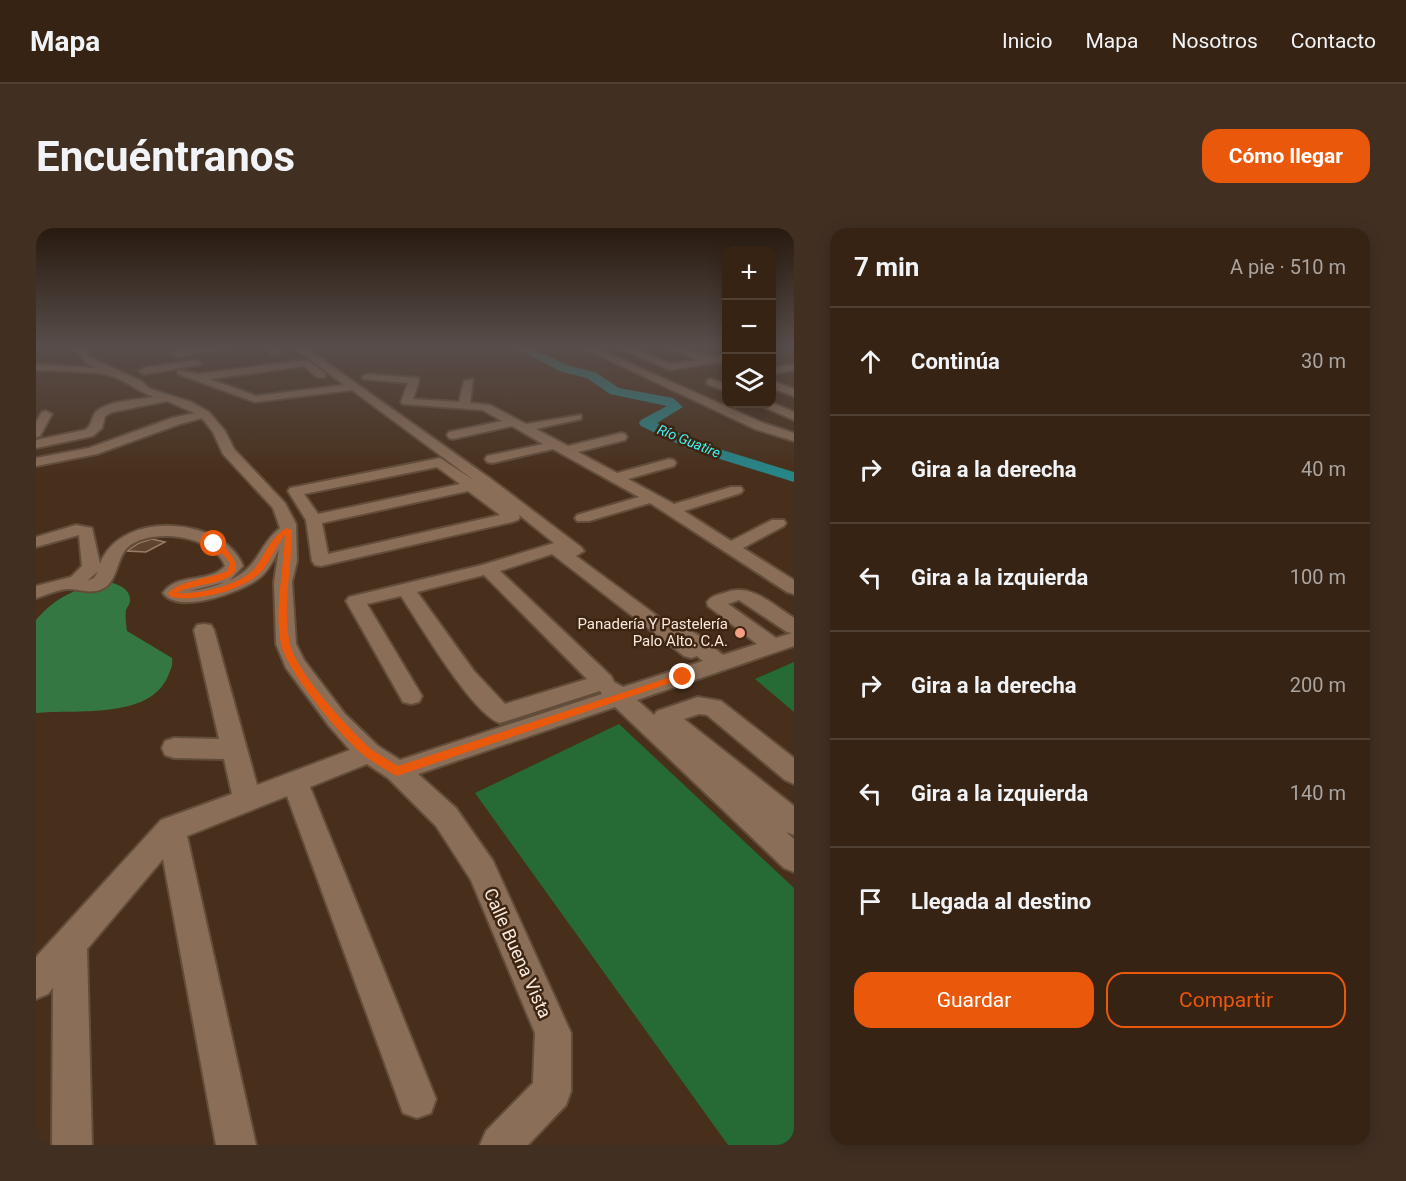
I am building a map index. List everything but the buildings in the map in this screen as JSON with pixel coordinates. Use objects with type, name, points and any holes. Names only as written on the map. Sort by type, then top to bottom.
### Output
[{"type":"street","points":[[77,580],[78,585],[87,587],[100,583],[112,557],[124,543],[142,533],[166,530],[214,544],[223,549],[233,562],[233,569],[224,576],[182,586],[172,593],[183,597],[208,594],[246,579],[258,571],[271,547],[288,530],[280,506],[228,451],[219,431],[206,414],[146,389]]},
{"type":"street","points":[[227,389],[255,399],[339,389]]},
{"type":"street","points":[[346,389],[486,482],[721,664]]},
{"type":"street","points":[[411,389],[407,402],[486,407],[651,498],[794,588]]},
{"type":"street","points":[[464,406],[467,389]]},
{"type":"street","points":[[677,389],[759,426],[794,437]]},
{"type":"street","points":[[36,444],[89,432],[96,428],[100,414],[108,409],[166,398]]},
{"type":"street","points":[[773,408],[794,416]]},
{"type":"street","points":[[36,433],[46,414]]},
{"type":"street","points":[[36,462],[92,450],[176,420],[206,414]]},
{"type":"street","points":[[453,435],[577,417]]},
{"type":"street","points":[[492,459],[621,437]]},
{"type":"street","points":[[440,462],[512,517],[321,561],[314,520],[295,491],[440,462]]},
{"type":"street","points":[[614,478],[669,463]]},
{"type":"street","points":[[314,520],[486,482]]},
{"type":"street","points":[[671,510],[736,490]]},
{"type":"street","points":[[583,518],[651,498]]},
{"type":"street","points":[[730,548],[778,523]]},
{"type":"street","points":[[36,542],[76,530],[86,531],[92,562],[91,568],[77,580],[36,592]]},
{"type":"street","name":"Calle Buena Vista","points":[[288,530],[288,561],[283,582],[286,644],[294,663],[337,720],[369,753],[397,771],[446,817],[482,871],[553,1033],[552,1091],[500,1145]]},
{"type":"street","points":[[411,696],[356,601],[488,569],[554,548],[691,651]]},
{"type":"street","points":[[488,569],[611,690],[794,823]]},
{"type":"street","points":[[406,588],[466,676],[500,714],[721,664],[784,642]]},
{"type":"street","points":[[784,642],[718,606],[717,602],[743,594],[794,627]]},
{"type":"street","points":[[204,630],[247,799]]},
{"type":"street","points":[[397,771],[611,690]]},
{"type":"street","points":[[655,720],[698,705],[713,707],[794,774]]},
{"type":"street","points":[[655,720],[794,858]]},
{"type":"street","points":[[174,748],[235,749]]},
{"type":"street","points":[[36,982],[171,829],[369,753]]},
{"type":"street","points":[[296,781],[417,1100]]},
{"type":"street","points":[[171,829],[236,1145]]},
{"type":"street","points":[[70,944],[72,1145]]},
{"type":"green space","points":[[109,582],[123,588],[130,597],[126,610],[127,631],[172,658],[168,676],[159,690],[145,700],[129,706],[110,710],[36,713],[36,620],[52,605],[69,594]]},
{"type":"green space","points":[[794,662],[794,712],[755,679]]},
{"type":"green space","points":[[619,724],[794,888],[794,1140],[788,1145],[728,1145],[475,793]]},
{"type":"waterway","name":"Río Guatire","points":[[612,389],[668,401],[676,407],[646,423],[697,447],[794,477]]},
{"type":"place","name":"Panadería Y Pastelería Palo Alto. C.A.","points":[[740,633]]},
{"type":"route","points":[[214,544],[223,549],[233,562],[234,566],[230,573],[211,581],[182,586],[172,593],[174,595],[190,597],[208,594],[246,579],[258,571],[271,547],[288,530],[288,561],[283,582],[286,644],[294,663],[337,720],[369,753],[397,771],[683,677]]}]
